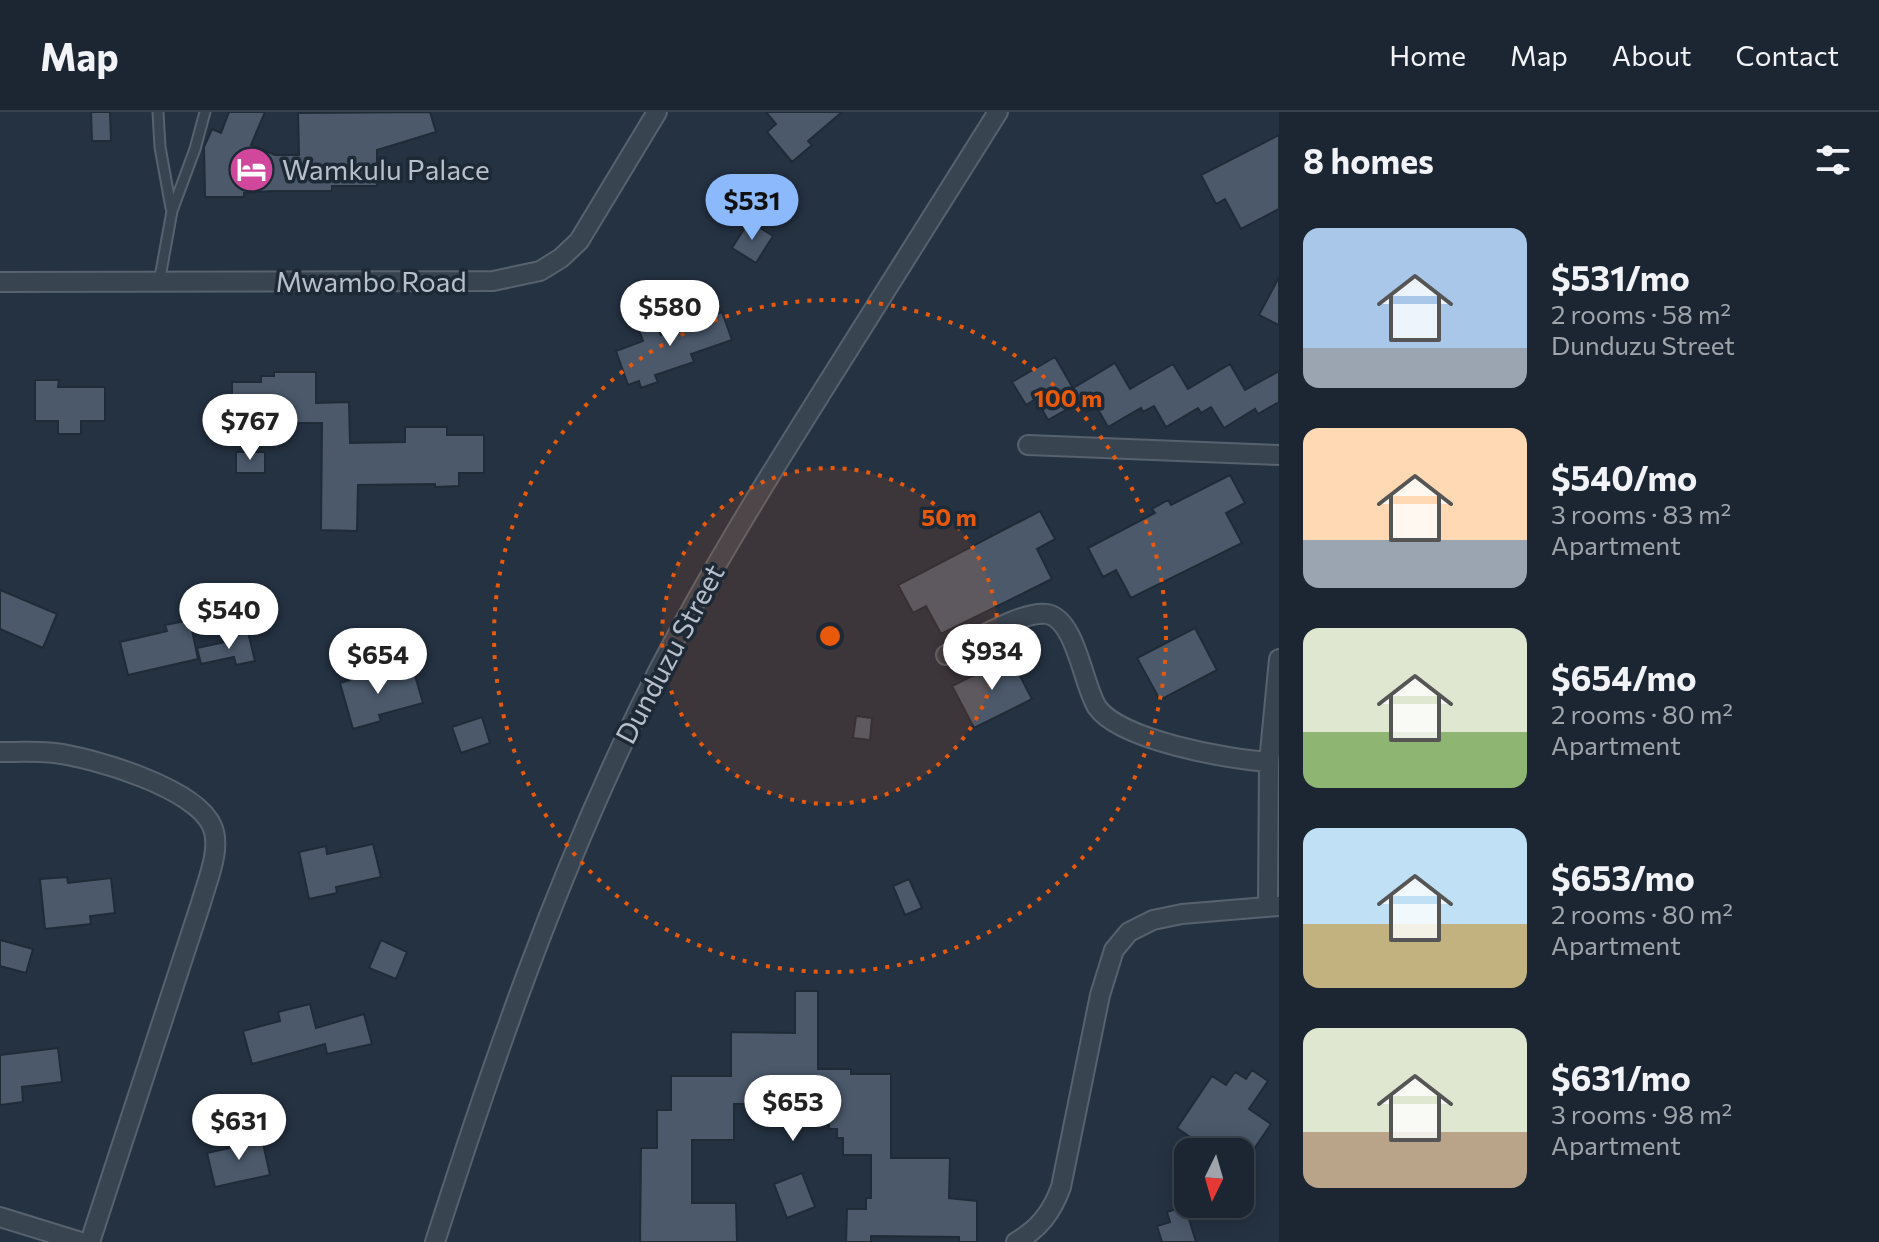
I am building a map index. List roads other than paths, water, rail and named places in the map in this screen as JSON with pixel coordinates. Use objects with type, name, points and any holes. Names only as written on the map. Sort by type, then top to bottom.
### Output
[{"type":"street","name":"Mwambo Road","points":[[0,282],[493,281],[540,271],[561,258],[579,241],[657,112]]},
{"type":"street","name":"Dunduzu Street","points":[[435,1242],[494,1061],[546,921],[641,705],[757,495],[998,112]]},
{"type":"street","points":[[1028,445],[1279,455]]},
{"type":"street","points":[[946,655],[1030,614],[1049,614],[1064,625],[1098,708],[1114,723],[1219,758],[1269,762]]},
{"type":"street","points":[[1016,1242],[1041,1224],[1054,1207],[1061,1187],[1100,995],[1114,950],[1129,932],[1153,920],[1182,914],[1274,906],[1269,762],[1279,659]]},
{"type":"street","points":[[0,752],[54,753],[102,763],[153,781],[204,812],[214,828],[214,851],[201,903],[90,1242]]},
{"type":"street","points":[[0,1217],[81,1242]]},
{"type":"lane","points":[[158,112],[160,147],[172,211]]},
{"type":"lane","points":[[159,283],[172,211],[205,112]]},
{"type":"place","name":"Wamkulu Palace","points":[[251,170]]}]
